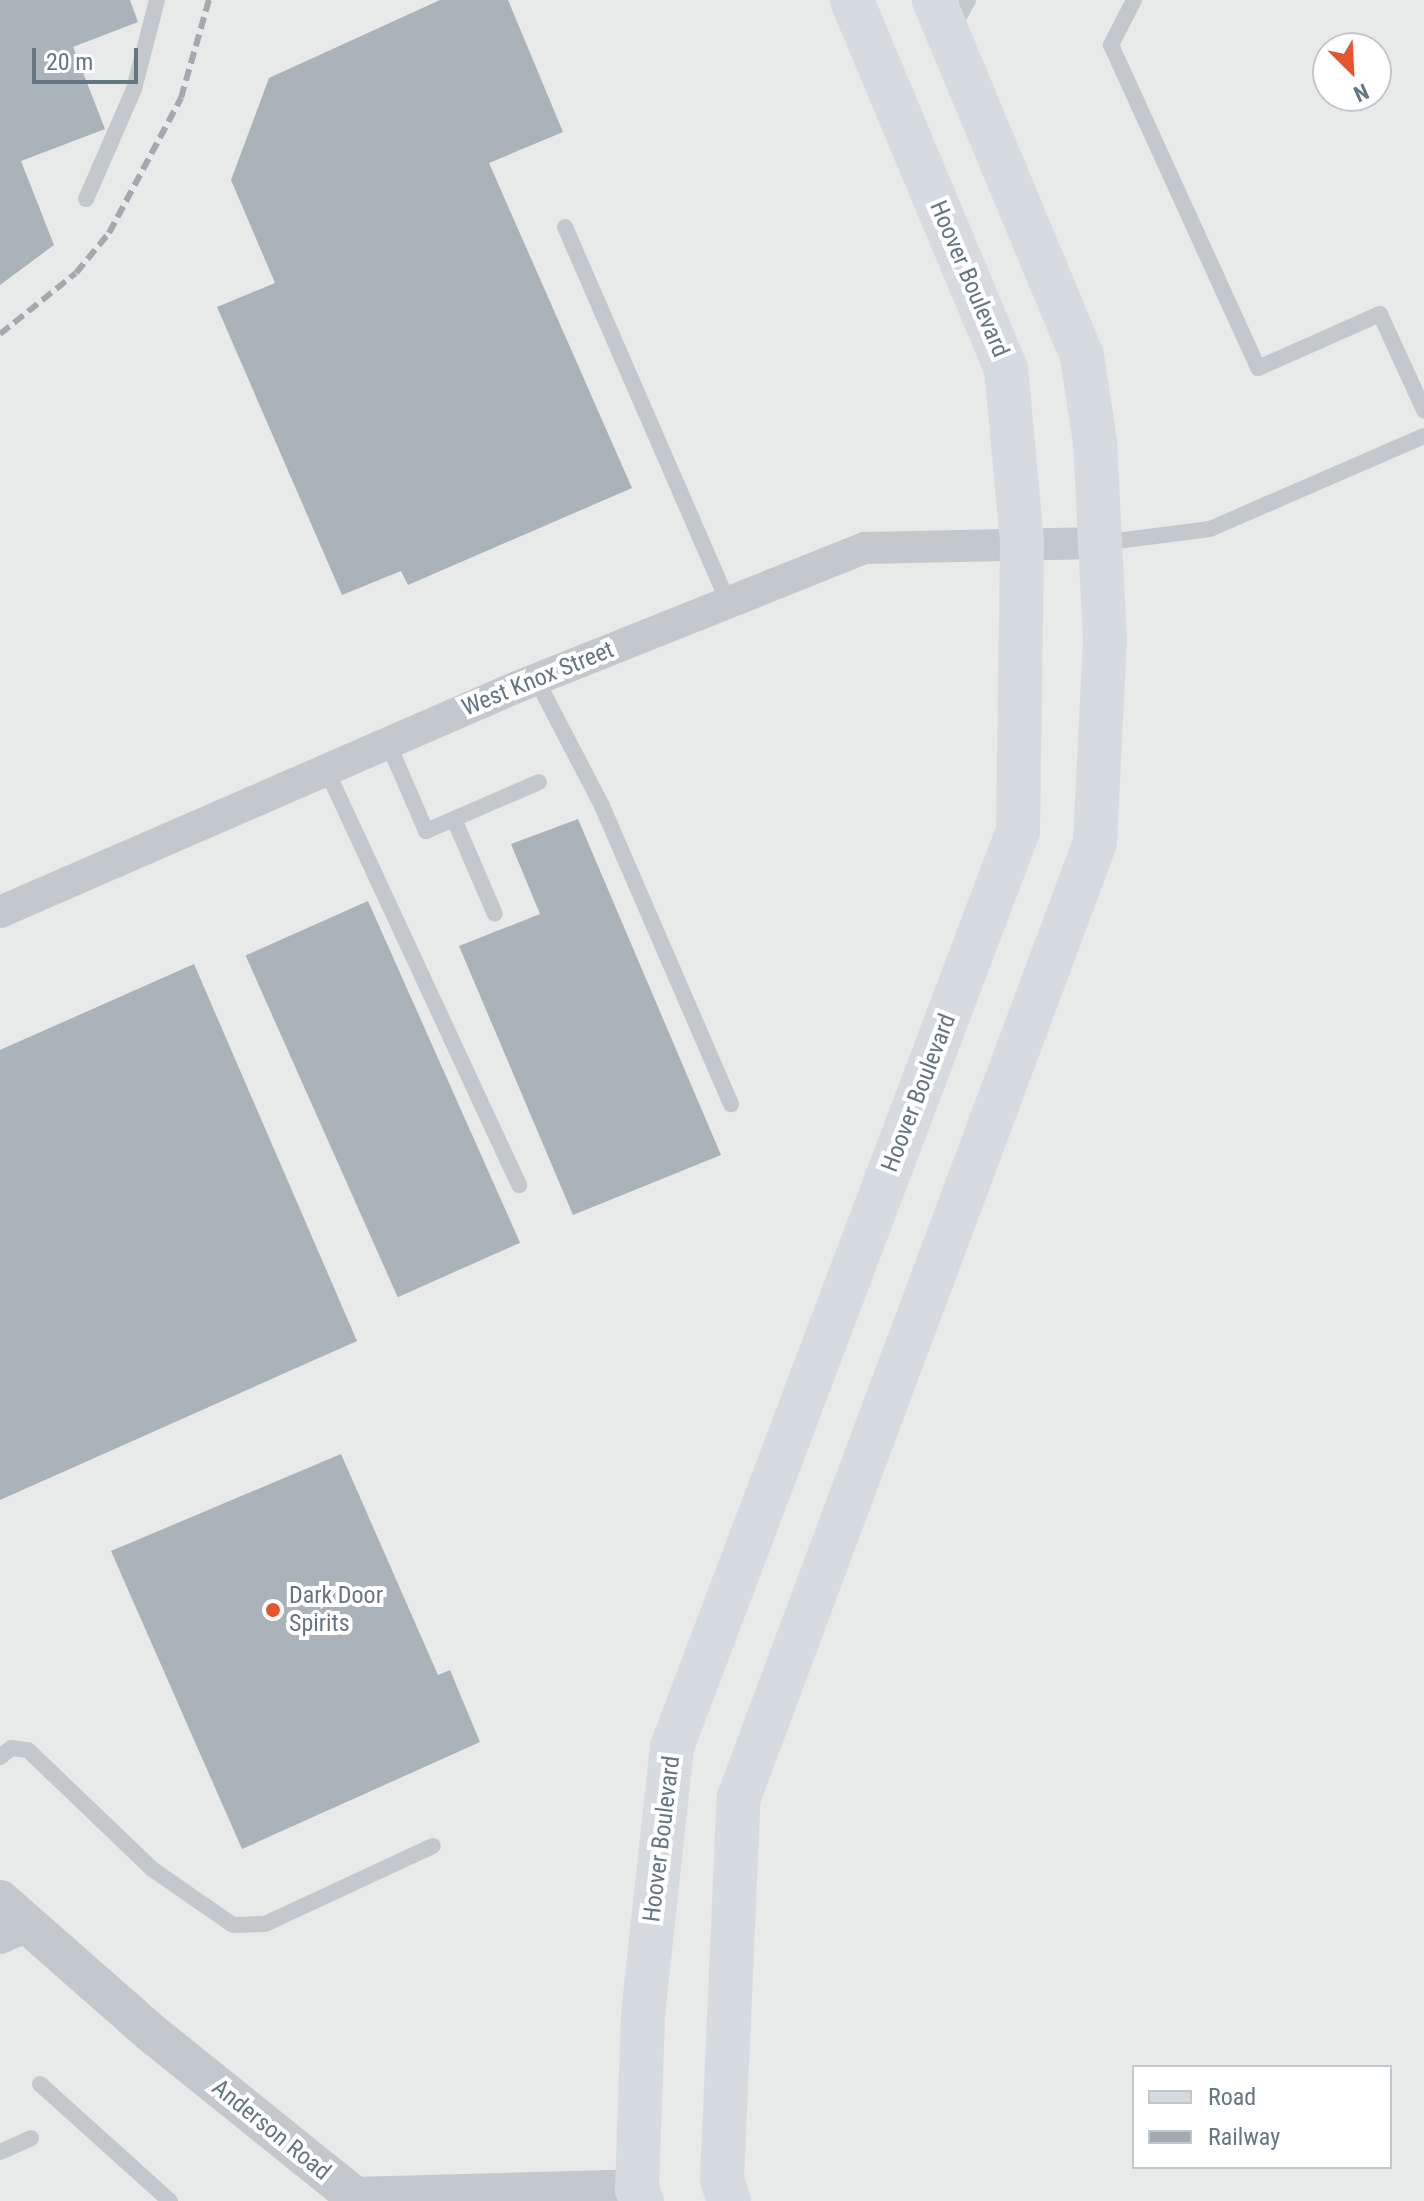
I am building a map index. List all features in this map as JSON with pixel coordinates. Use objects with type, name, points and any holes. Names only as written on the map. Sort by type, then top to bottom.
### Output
[{"type":"main road","name":"Hoover Boulevard","points":[[640,2195],[643,2014],[672,1747],[1018,831],[1022,541],[1006,369],[852,0]]},
{"type":"main road","points":[[725,2190],[739,1797],[1095,843],[1105,640],[1095,442],[1082,356],[950,12]]},
{"type":"street","name":"West Knox Street","points":[[0,912],[536,679],[865,548],[1022,541],[1099,543]]},
{"type":"street","name":"Anderson Road","points":[[10,1921],[355,2197],[640,2195]]},
{"type":"lane","points":[[86,199],[134,89],[157,0]]},
{"type":"lane","points":[[1134,0],[1111,45],[1258,368],[1380,314],[1424,410]]},
{"type":"lane","points":[[565,227],[728,602]]},
{"type":"lane","points":[[1099,543],[1210,529],[1424,436]]},
{"type":"lane","points":[[536,679],[602,806],[731,1104]]},
{"type":"lane","points":[[388,743],[426,831],[539,782]]},
{"type":"lane","points":[[326,769],[519,1185]]},
{"type":"lane","points":[[454,819],[495,914]]},
{"type":"lane","points":[[0,1757],[11,1748],[28,1750],[152,1869],[233,1925],[265,1924],[433,1846]]},
{"type":"lane","points":[[40,2084],[170,2201]]},
{"type":"lane","points":[[0,2152],[31,2138]]},
{"type":"shaded area","points":[[0,0],[1424,0],[1424,2201],[0,2201]]},
{"type":"building","points":[[0,0],[130,0],[138,22],[73,47],[105,129],[21,161],[54,245],[0,285]]},
{"type":"building","points":[[440,0],[508,0],[563,132],[489,163],[632,488],[408,585],[401,571],[342,595],[217,307],[275,283],[231,180],[269,78]]},
{"type":"building","points":[[578,819],[721,1155],[573,1215],[459,946],[540,914],[511,844]]},
{"type":"building","points":[[368,901],[520,1243],[398,1297],[246,956]]},
{"type":"building","points":[[194,964],[357,1341],[0,1500],[0,1050]]},
{"type":"building","name":"Dark Door Spirits","points":[[341,1454],[438,1675],[450,1670],[480,1742],[242,1849],[111,1551]]},
{"type":"railway","points":[[0,334],[76,273],[109,233],[181,98],[209,0]]},
{"type":"place","name":"Dark Door Spirits","points":[[273,1610]]}]
